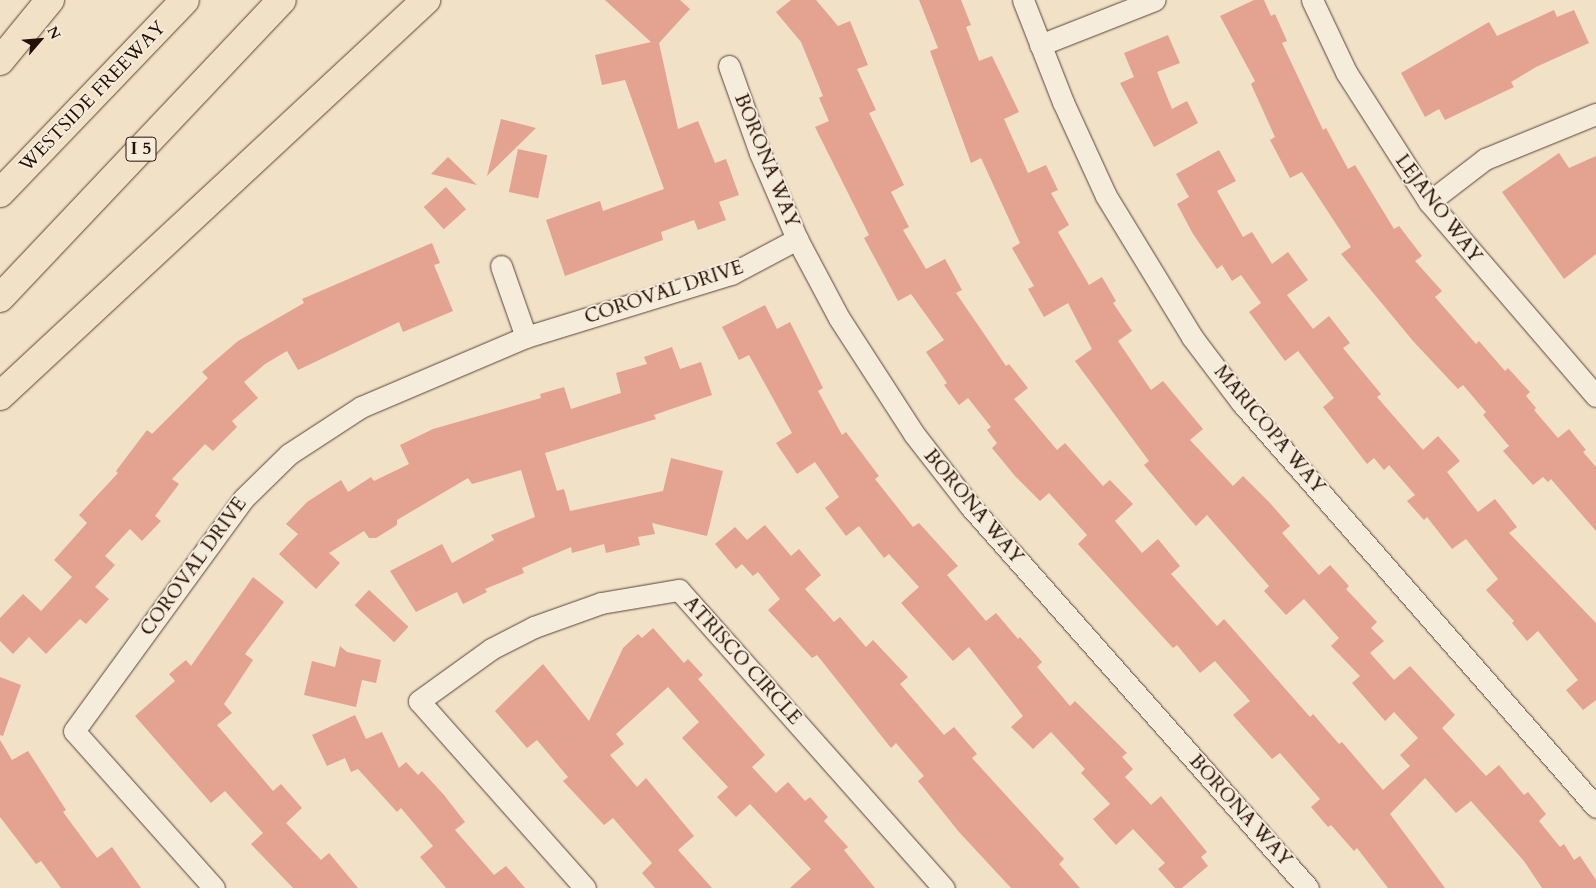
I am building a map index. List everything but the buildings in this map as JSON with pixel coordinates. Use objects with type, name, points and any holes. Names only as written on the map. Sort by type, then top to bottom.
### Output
[{"type":"highway","name":"WESTSIDE FREEWAY","points":[[0,193],[185,0]]},
{"type":"highway","name":"I 5","points":[[0,298],[282,0]]},
{"type":"highway","points":[[331,86],[408,0]]},
{"type":"highway","points":[[0,396],[331,86],[426,0]]},
{"type":"highway","points":[[0,61],[47,3]]},
{"type":"street","name":"MARICOPA WAY","points":[[1022,0],[1106,196],[1192,337],[1242,403],[1596,808]]},
{"type":"street","points":[[1040,44],[1154,0]]},
{"type":"street","name":"LEJANO WAY","points":[[1312,0],[1346,72],[1429,202],[1596,396]]},
{"type":"street","name":"BORONA WAY","points":[[728,66],[797,239],[875,377],[964,499],[1308,888]]},
{"type":"street","points":[[1429,202],[1486,159],[1596,114]]},
{"type":"street","name":"COROVAL DRIVE","points":[[214,888],[74,731],[216,533],[243,499],[289,454],[361,407],[526,337],[731,274],[797,239]]},
{"type":"street","points":[[501,266],[526,337]]},
{"type":"street","name":"ATRISCO CIRCLE","points":[[585,888],[419,700],[491,649],[534,627],[601,603],[679,590],[944,888]]}]
